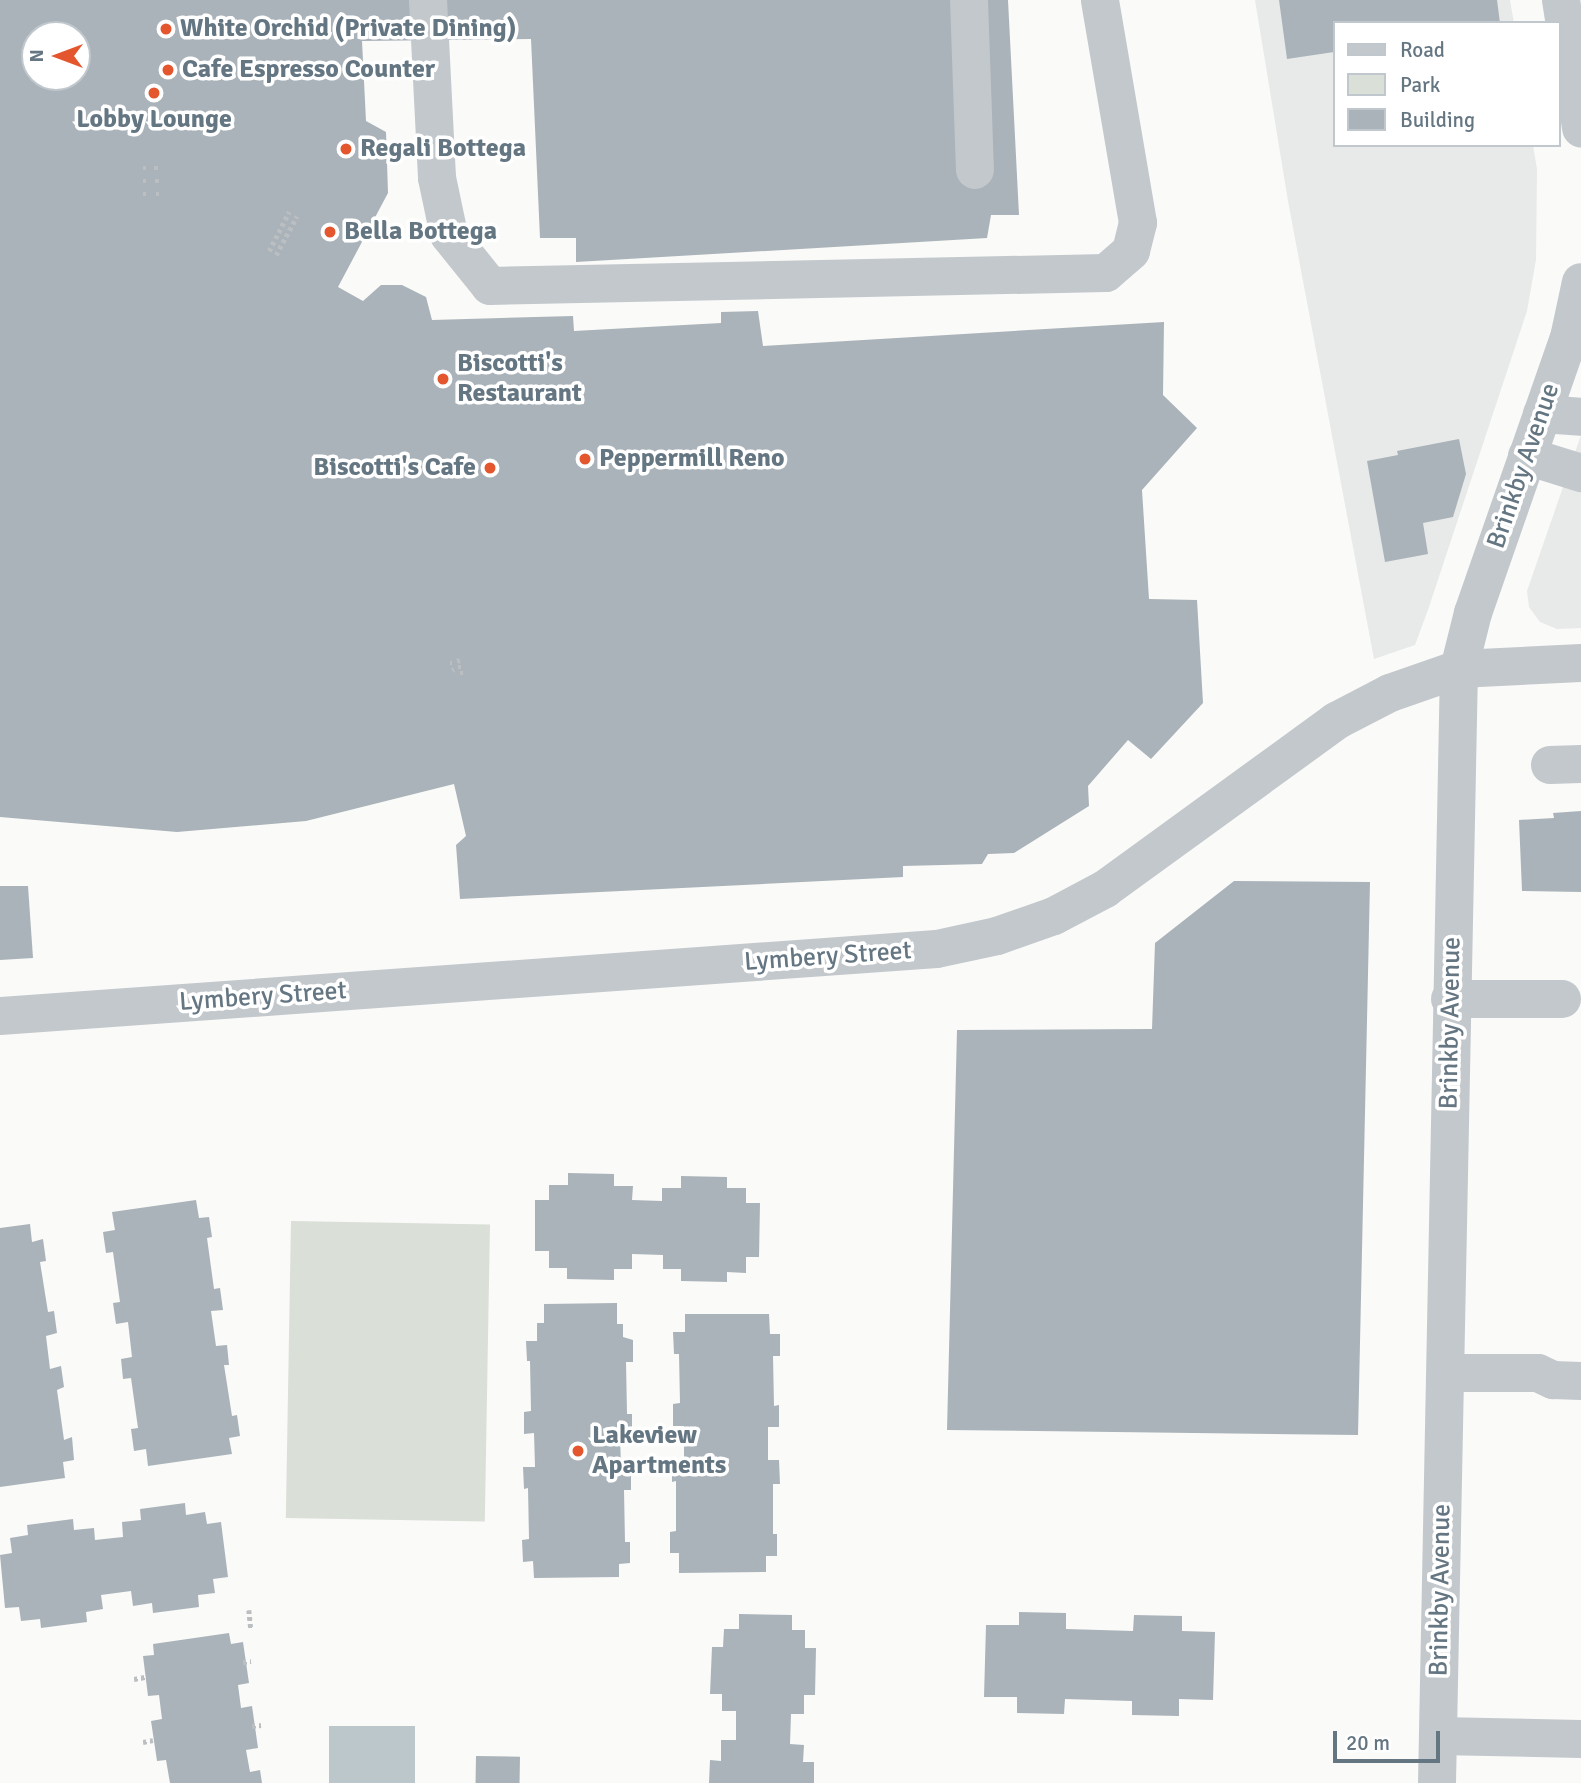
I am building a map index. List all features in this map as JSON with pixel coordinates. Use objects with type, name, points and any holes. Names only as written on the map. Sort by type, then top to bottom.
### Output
[{"type":"street","points":[[428,0],[439,189],[450,235],[490,286],[1106,273],[1131,251],[1138,223],[1100,0]]},
{"type":"street","points":[[969,0],[975,170]]},
{"type":"street","points":[[1562,0],[1581,128]]},
{"type":"street","name":"Brinkby Avenue","points":[[1437,1783],[1446,1373],[1450,999],[1459,669],[1473,613],[1569,338],[1581,282]]},
{"type":"street","points":[[1542,414],[1581,417]]},
{"type":"street","points":[[1527,456],[1581,474]]},
{"type":"street","name":"Lymbery Street","points":[[0,1016],[937,949],[997,936],[1054,916],[1105,889],[1336,721],[1390,693],[1459,669],[1581,663]]},
{"type":"street","points":[[1450,999],[1562,999]]},
{"type":"street","points":[[1446,1373],[1538,1373],[1553,1380],[1581,1381]]},
{"type":"street","points":[[1438,1736],[1581,1738]]},
{"type":"path","points":[[269,251],[289,212]]},
{"type":"path","points":[[276,255],[297,216]]},
{"type":"path","points":[[249,1610],[251,1629]]},
{"type":"path","points":[[243,1662],[251,1661]]},
{"type":"path","points":[[134,1679],[145,1677]]},
{"type":"path","points":[[252,1726],[261,1725]]},
{"type":"path","points":[[143,1742],[153,1740]]},
{"type":"shaded area","points":[[1255,0],[1510,0],[1514,21],[1332,21],[1332,147],[1533,147],[1537,169],[1536,260],[1527,311],[1429,607],[1415,645],[1374,659],[1288,201]]},
{"type":"shaded area","points":[[1581,435],[1581,628],[1557,629],[1540,622],[1529,607],[1527,591]]},
{"type":"shaded area","points":[[329,1726],[415,1726],[415,1783],[329,1783]]},
{"type":"green space","points":[[291,1221],[490,1224],[485,1521],[286,1518]]},
{"type":"building","name":"Peppermill Reno","points":[[0,0],[1008,0],[1019,215],[991,215],[987,238],[576,262],[576,238],[540,238],[531,39],[362,41],[366,121],[386,132],[388,193],[338,287],[363,301],[381,285],[402,285],[426,297],[432,320],[573,316],[574,331],[721,323],[721,312],[758,311],[763,346],[1164,322],[1163,395],[1197,428],[1142,490],[1149,599],[1197,600],[1203,703],[1151,759],[1128,740],[1088,786],[1089,806],[1014,853],[988,854],[982,864],[903,866],[903,877],[460,899],[456,845],[466,836],[454,784],[306,821],[177,832],[0,817]]},
{"type":"building","points":[[1279,0],[1497,0],[1500,21],[1332,21],[1332,52],[1287,59]]},
{"type":"building","points":[[1459,439],[1466,474],[1453,517],[1423,523],[1428,554],[1385,562],[1367,461],[1398,455],[1397,451]]},
{"type":"building","points":[[1581,811],[1581,892],[1522,891],[1519,820],[1554,818],[1553,813]]},
{"type":"building","points":[[1234,881],[1370,882],[1358,1435],[947,1430],[957,1030],[1152,1029],[1155,943]]},
{"type":"building","points":[[0,886],[28,886],[33,958],[0,960]]},
{"type":"building","points":[[568,1173],[614,1174],[614,1186],[633,1186],[632,1200],[662,1201],[662,1188],[681,1188],[681,1176],[727,1177],[727,1188],[746,1188],[746,1203],[760,1203],[759,1257],[746,1257],[746,1273],[727,1272],[727,1282],[681,1281],[681,1269],[663,1269],[663,1255],[632,1254],[632,1269],[614,1269],[614,1280],[567,1279],[567,1268],[549,1268],[549,1251],[535,1251],[535,1200],[549,1200],[549,1185],[568,1185]]},
{"type":"building","points":[[196,1200],[199,1218],[209,1217],[212,1237],[207,1238],[214,1289],[220,1288],[223,1310],[211,1311],[216,1346],[227,1345],[229,1365],[224,1365],[232,1416],[237,1415],[240,1436],[229,1438],[232,1454],[148,1466],[146,1449],[134,1451],[131,1429],[138,1428],[131,1378],[123,1379],[121,1359],[132,1357],[128,1322],[116,1324],[113,1303],[120,1302],[113,1252],[106,1253],[103,1232],[115,1230],[112,1212]]},
{"type":"building","points":[[30,1224],[32,1242],[43,1239],[46,1261],[40,1262],[48,1312],[54,1311],[57,1333],[46,1336],[50,1369],[61,1366],[64,1387],[57,1390],[64,1440],[72,1437],[74,1460],[63,1462],[65,1478],[0,1487],[0,1228]]},
{"type":"building","name":"Lakeview Apartments","points":[[617,1303],[617,1324],[623,1324],[623,1337],[633,1340],[633,1362],[626,1362],[627,1414],[632,1414],[632,1435],[620,1435],[621,1468],[631,1468],[631,1490],[624,1490],[625,1542],[630,1542],[630,1563],[619,1564],[619,1577],[534,1578],[533,1561],[523,1562],[522,1540],[529,1539],[528,1488],[524,1489],[523,1467],[535,1467],[534,1433],[524,1434],[524,1412],[531,1411],[530,1361],[527,1361],[526,1341],[537,1341],[537,1323],[544,1323],[544,1304]]},
{"type":"building","name":"Lakeview Apartments","points":[[685,1314],[769,1314],[770,1334],[780,1334],[780,1356],[773,1356],[774,1406],[779,1405],[779,1427],[768,1427],[768,1460],[779,1460],[780,1484],[773,1484],[773,1534],[777,1534],[777,1556],[766,1556],[766,1572],[679,1573],[679,1553],[670,1553],[670,1532],[676,1531],[676,1481],[672,1482],[672,1461],[684,1461],[684,1426],[673,1426],[673,1404],[680,1403],[679,1354],[674,1354],[673,1332],[685,1332]]},
{"type":"building","points":[[185,1503],[186,1515],[205,1512],[207,1524],[221,1522],[228,1577],[213,1579],[215,1593],[198,1595],[199,1607],[153,1613],[152,1603],[133,1606],[131,1591],[101,1595],[103,1609],[86,1612],[87,1622],[41,1628],[40,1619],[21,1621],[19,1607],[5,1608],[0,1555],[12,1553],[10,1538],[28,1535],[27,1525],[73,1519],[74,1530],[94,1528],[95,1540],[123,1537],[122,1522],[141,1520],[140,1509]]},
{"type":"building","points":[[1019,1612],[1066,1613],[1066,1629],[1133,1631],[1134,1615],[1182,1616],[1182,1631],[1215,1632],[1213,1700],[1179,1699],[1179,1716],[1132,1715],[1132,1701],[1065,1699],[1064,1714],[1017,1713],[1017,1697],[984,1697],[986,1625],[1019,1625]]},
{"type":"building","points":[[739,1614],[792,1615],[792,1630],[805,1630],[805,1648],[816,1648],[815,1695],[804,1695],[804,1714],[791,1714],[790,1744],[804,1745],[803,1762],[814,1762],[814,1783],[709,1783],[710,1760],[721,1761],[721,1740],[736,1740],[736,1711],[722,1711],[722,1694],[710,1694],[712,1647],[723,1647],[724,1629],[739,1629]]},
{"type":"building","points":[[229,1633],[231,1644],[243,1642],[249,1683],[238,1685],[241,1708],[252,1706],[258,1748],[246,1750],[250,1772],[260,1770],[262,1783],[170,1783],[166,1760],[157,1761],[151,1721],[162,1719],[159,1695],[148,1696],[143,1656],[154,1655],[153,1644]]},
{"type":"building","points":[[476,1756],[520,1757],[520,1783],[476,1783]]},
{"type":"place","name":"White Orchid (Private Dining)","points":[[166,29]]},
{"type":"place","name":"Cafe Espresso Counter","points":[[168,70]]},
{"type":"place","name":"Lobby Lounge","points":[[154,93]]},
{"type":"place","name":"Regali Bottega","points":[[346,149]]},
{"type":"place","name":"Bella Bottega","points":[[330,232]]},
{"type":"place","name":"Biscotti's Restaurant","points":[[443,379]]},
{"type":"place","name":"Peppermill Reno","points":[[585,459]]},
{"type":"place","name":"Biscotti's Cafe","points":[[490,468]]},
{"type":"place","name":"Lakeview Apartments","points":[[578,1451]]}]
